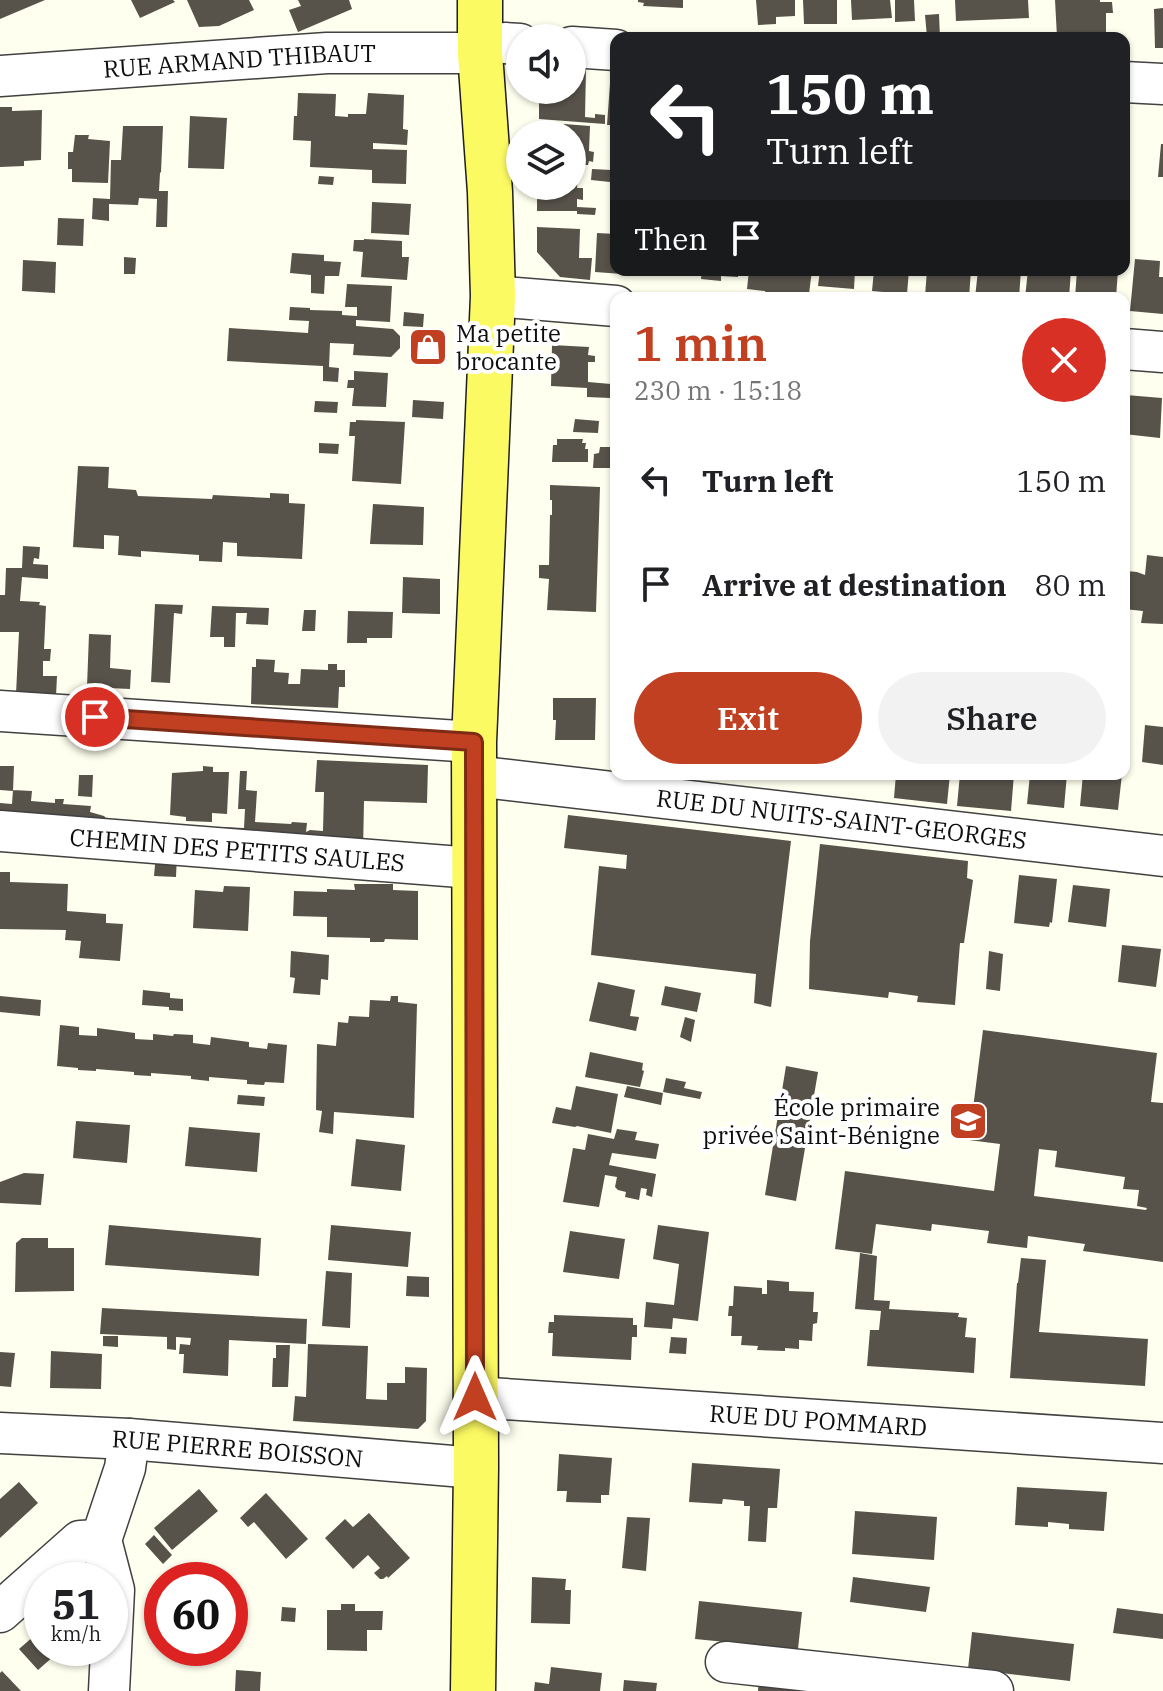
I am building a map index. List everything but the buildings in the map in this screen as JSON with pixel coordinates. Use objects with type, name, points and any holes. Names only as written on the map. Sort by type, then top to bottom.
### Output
[{"type":"main road","points":[[480,0],[502,47]]},
{"type":"main road","points":[[473,1691],[476,1468],[474,759],[493,296],[490,192],[507,0]]},
{"type":"street","name":"RUE ARMAND THIBAUT","points":[[0,76],[327,53],[502,47]]},
{"type":"street","points":[[586,48],[610,50]]},
{"type":"street","points":[[1130,82],[1163,84]]},
{"type":"street","points":[[493,296],[610,306]]},
{"type":"street","points":[[1130,349],[1163,352]]},
{"type":"street","name":"RUE DU NUITS-SAINT-GEORGES","points":[[0,711],[474,759],[610,778]]},
{"type":"street","name":"RUE DU NUITS-SAINT-GEORGES","points":[[623,780],[1163,856]]},
{"type":"street","name":"CHEMIN DES PETITS SAULES","points":[[0,831],[473,868]]},
{"type":"street","name":"RUE DU POMMARD","points":[[475,1397],[1163,1443]]},
{"type":"street","name":"RUE PIERRE BOISSON","points":[[0,1433],[129,1439],[476,1468]]},
{"type":"street","points":[[109,1691],[114,1590],[101,1540],[125,1468],[129,1439]]},
{"type":"street","points":[[0,1612],[80,1541],[101,1540]]},
{"type":"street","points":[[726,1662],[830,1682],[993,1691]]},
{"type":"place","name":"Ma petite brocante","points":[[428,347]]},
{"type":"place","name":"École primaire privée Saint-Bénigne","points":[[968,1121]]},
{"type":"route","points":[[95,717],[474,742],[475,1397]]}]
